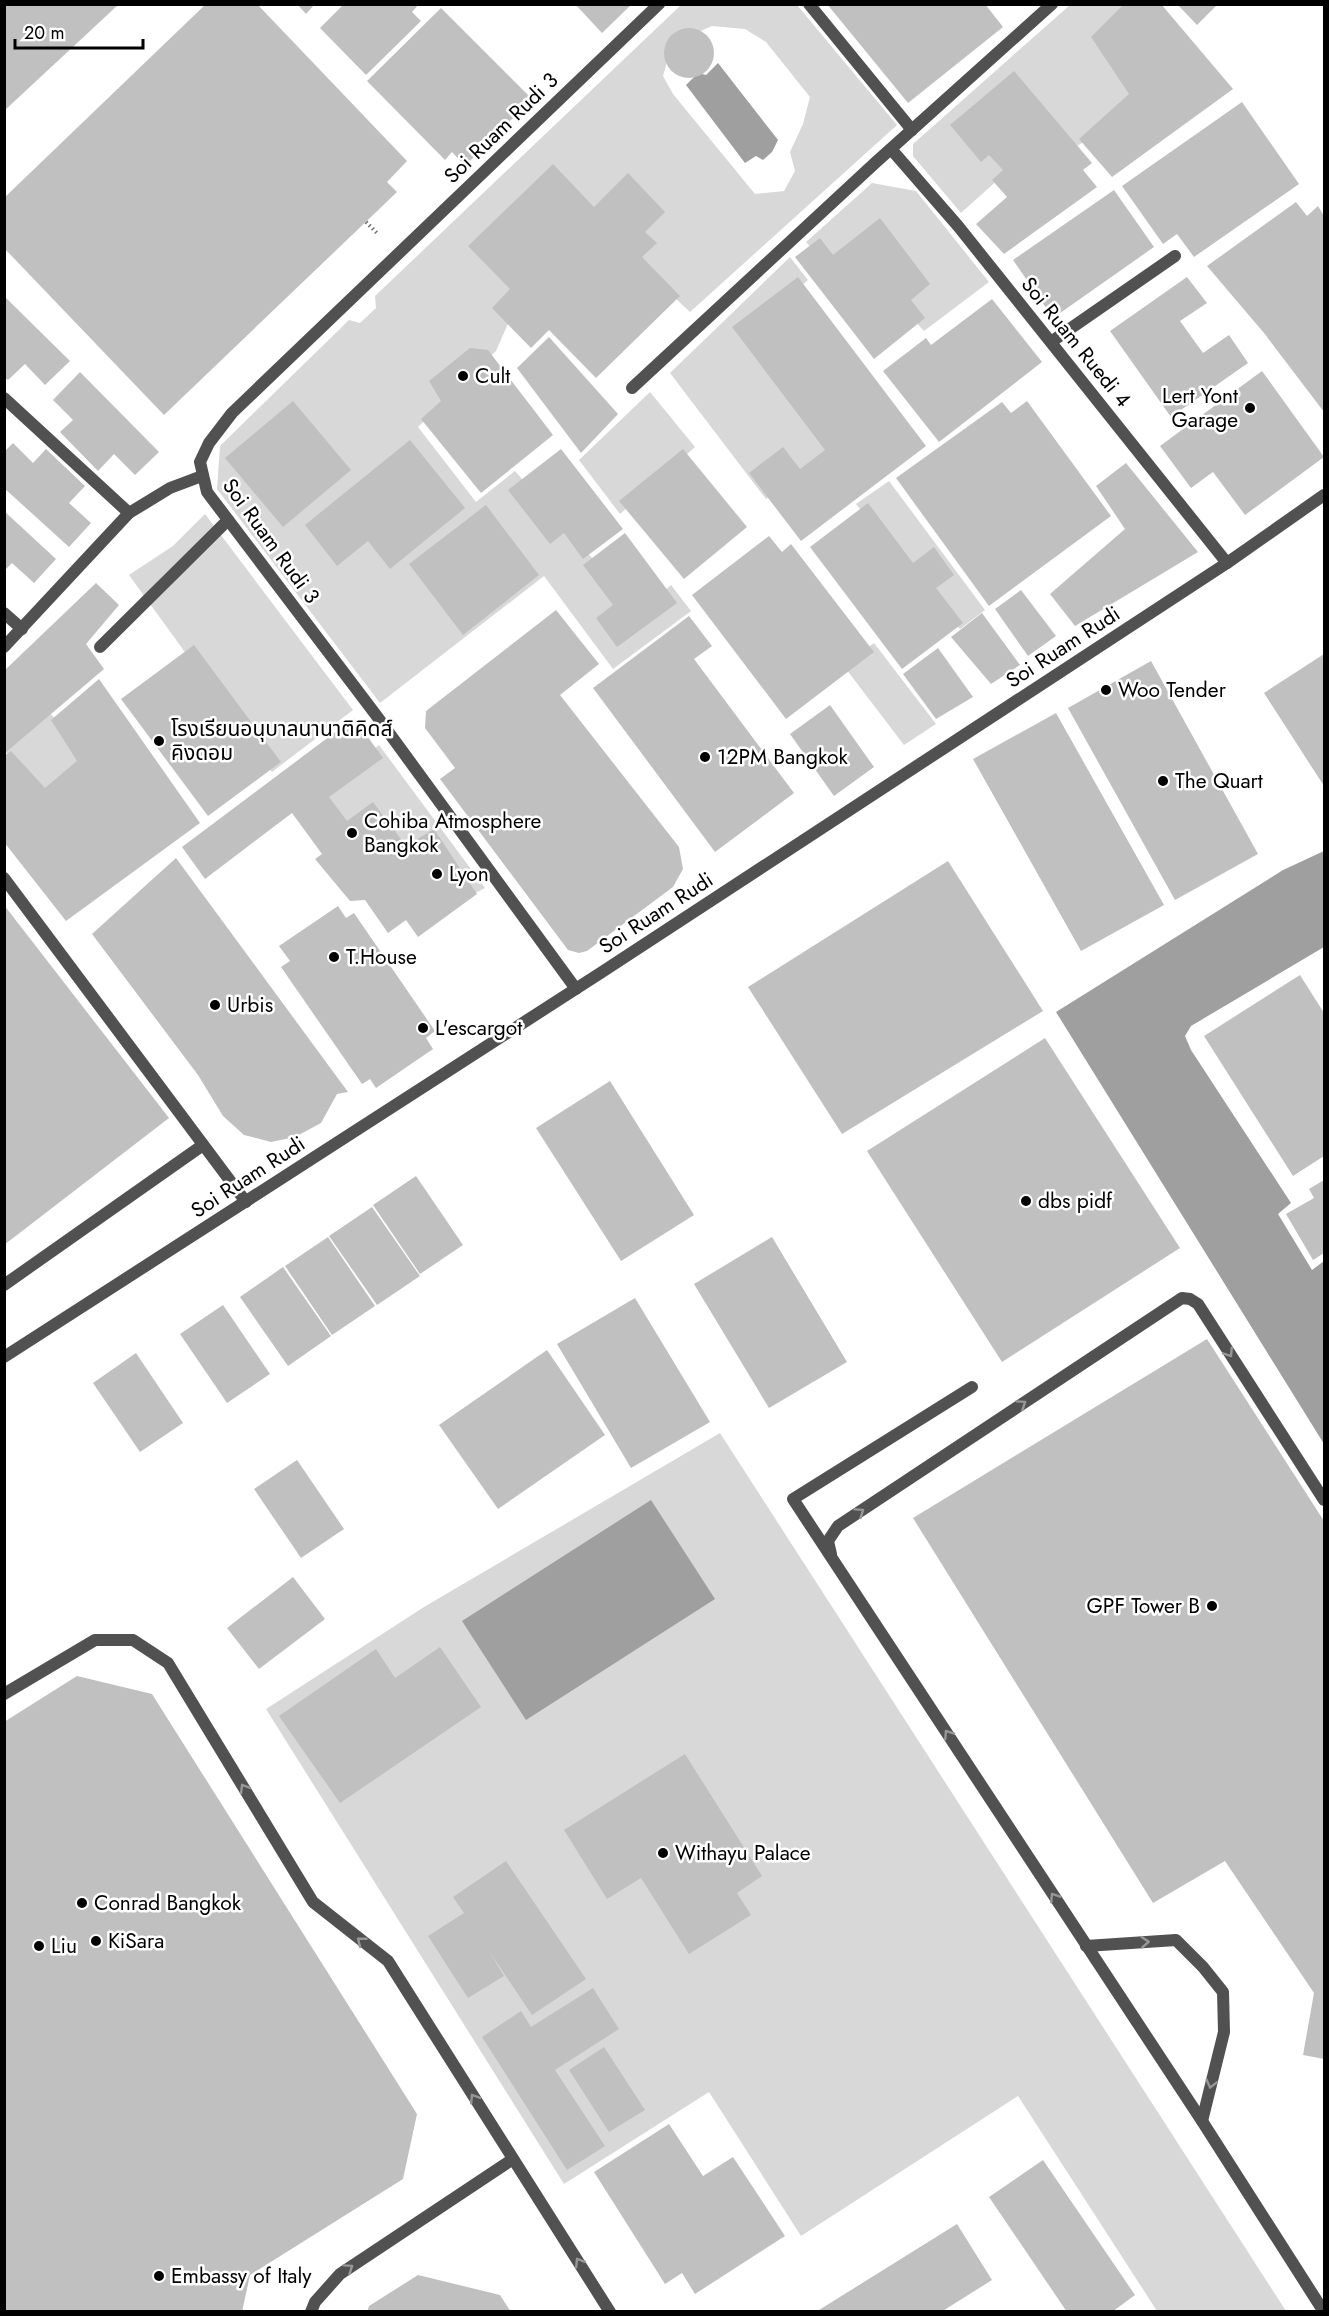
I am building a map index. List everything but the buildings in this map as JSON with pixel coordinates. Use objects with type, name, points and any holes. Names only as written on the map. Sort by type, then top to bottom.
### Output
[{"type":"street","name":"Soi Ruam Rudi 3","points":[[576,989],[376,715],[207,492],[200,462],[209,443],[232,413],[660,4]]},
{"type":"street","points":[[809,4],[912,130]]},
{"type":"street","points":[[632,388],[1052,4]]},
{"type":"street","name":"Soi Ruam Ruedi 4","points":[[891,149],[943,208],[1227,563]]},
{"type":"street","points":[[1051,342],[1175,256]]},
{"type":"street","points":[[4,398],[129,513]]},
{"type":"street","points":[[4,647],[129,513],[170,488],[202,476]]},
{"type":"street","name":"Soi Ruam Rudi","points":[[4,1357],[576,989],[1227,563],[1324,495]]},
{"type":"street","points":[[100,647],[228,520]]},
{"type":"street","points":[[4,613],[22,629]]},
{"type":"street","points":[[4,878],[246,1202]]},
{"type":"street","points":[[4,1285],[203,1145]]},
{"type":"street","points":[[831,1556],[828,1541],[838,1526],[1182,1298],[1190,1299],[1198,1304],[1324,1500]]},
{"type":"street","points":[[972,1387],[794,1499],[1202,2121],[1324,2312]]},
{"type":"street","points":[[4,1694],[95,1640],[133,1640],[168,1663],[313,1902],[388,1961],[610,2312]]},
{"type":"street","points":[[1086,1946],[1176,1940],[1203,1967],[1223,1992],[1224,2032],[1202,2121]]},
{"type":"street","points":[[311,2312],[315,2302],[340,2274],[513,2158]]},
{"type":"shaded area","points":[[681,5],[797,5],[897,125],[690,312],[565,195],[496,351],[418,427],[476,502],[515,471],[640,612],[671,585],[691,611],[613,669],[544,576],[380,703],[217,489],[220,446],[349,320],[360,323],[376,308],[375,296]],"holes":[[[712,26],[745,29],[766,42],[810,97],[803,124],[790,152],[795,171],[784,191],[755,194],[673,94],[663,76],[670,51],[685,38]]]},
{"type":"shaded area","points":[[1070,5],[1154,5],[1143,103],[1068,152],[1012,167],[961,213],[913,156],[913,144]]},
{"type":"shaded area","points":[[718,63],[778,140],[772,152],[763,160],[756,156],[745,163],[686,85],[698,73],[706,75]]},
{"type":"shaded area","points":[[872,183],[916,191],[989,282],[924,331],[849,250],[825,264],[806,242]]},
{"type":"shaded area","points":[[790,257],[808,280],[748,330],[832,447],[766,499],[670,373]]},
{"type":"shaded area","points":[[650,392],[695,447],[620,514],[579,460]]},
{"type":"shaded area","points":[[889,481],[985,610],[960,629],[856,504]]},
{"type":"shaded area","points":[[205,514],[353,710],[272,772],[129,575],[173,546]]},
{"type":"shaded area","points":[[874,643],[936,724],[904,745],[843,665]]},
{"type":"shaded area","points":[[47,709],[92,765],[45,803],[5,751],[5,743]]},
{"type":"shaded area","points":[[379,745],[485,888],[433,915],[320,795]]},
{"type":"shaded area","points":[[1324,851],[1324,947],[1191,1026],[1185,1036],[1191,1050],[1291,1203],[1278,1214],[1312,1270],[1324,1261],[1324,1444],[1056,1012],[1283,870]]},
{"type":"shaded area","points":[[720,1433],[1286,2311],[1157,2311],[1018,2096],[801,2236],[709,2092],[564,2184],[266,1709],[424,1607]]},
{"type":"shaded area","points":[[651,1500],[715,1599],[526,1720],[462,1621]]},
{"type":"place","name":"Cult","points":[[463,376]]},
{"type":"place","name":"Lert Yont Garage","points":[[1250,408]]},
{"type":"place","name":"Woo Tender","points":[[1106,690]]},
{"type":"place","name":"โรงเรียนอนุบาลนานาติคิดส์ คิงดอม","points":[[159,741]]},
{"type":"place","name":"12PM Bangkok","points":[[705,757]]},
{"type":"place","name":"The Quart","points":[[1163,781]]},
{"type":"place","name":"Cohiba Atmosphere Bangkok","points":[[352,833]]},
{"type":"place","name":"Lyon","points":[[437,874]]},
{"type":"place","name":"T.House","points":[[334,957]]},
{"type":"place","name":"Urbis","points":[[215,1005]]},
{"type":"place","name":"L'escargot","points":[[423,1028]]},
{"type":"place","name":"dbs pidf","points":[[1026,1201]]},
{"type":"place","name":"GPF Tower B","points":[[1212,1606]]},
{"type":"place","name":"Withayu Palace","points":[[663,1853]]},
{"type":"place","name":"Conrad Bangkok","points":[[82,1903]]},
{"type":"place","name":"KiSara","points":[[96,1941]]},
{"type":"place","name":"Liu","points":[[39,1946]]},
{"type":"place","name":"Embassy of Italy","points":[[159,2276]]}]
